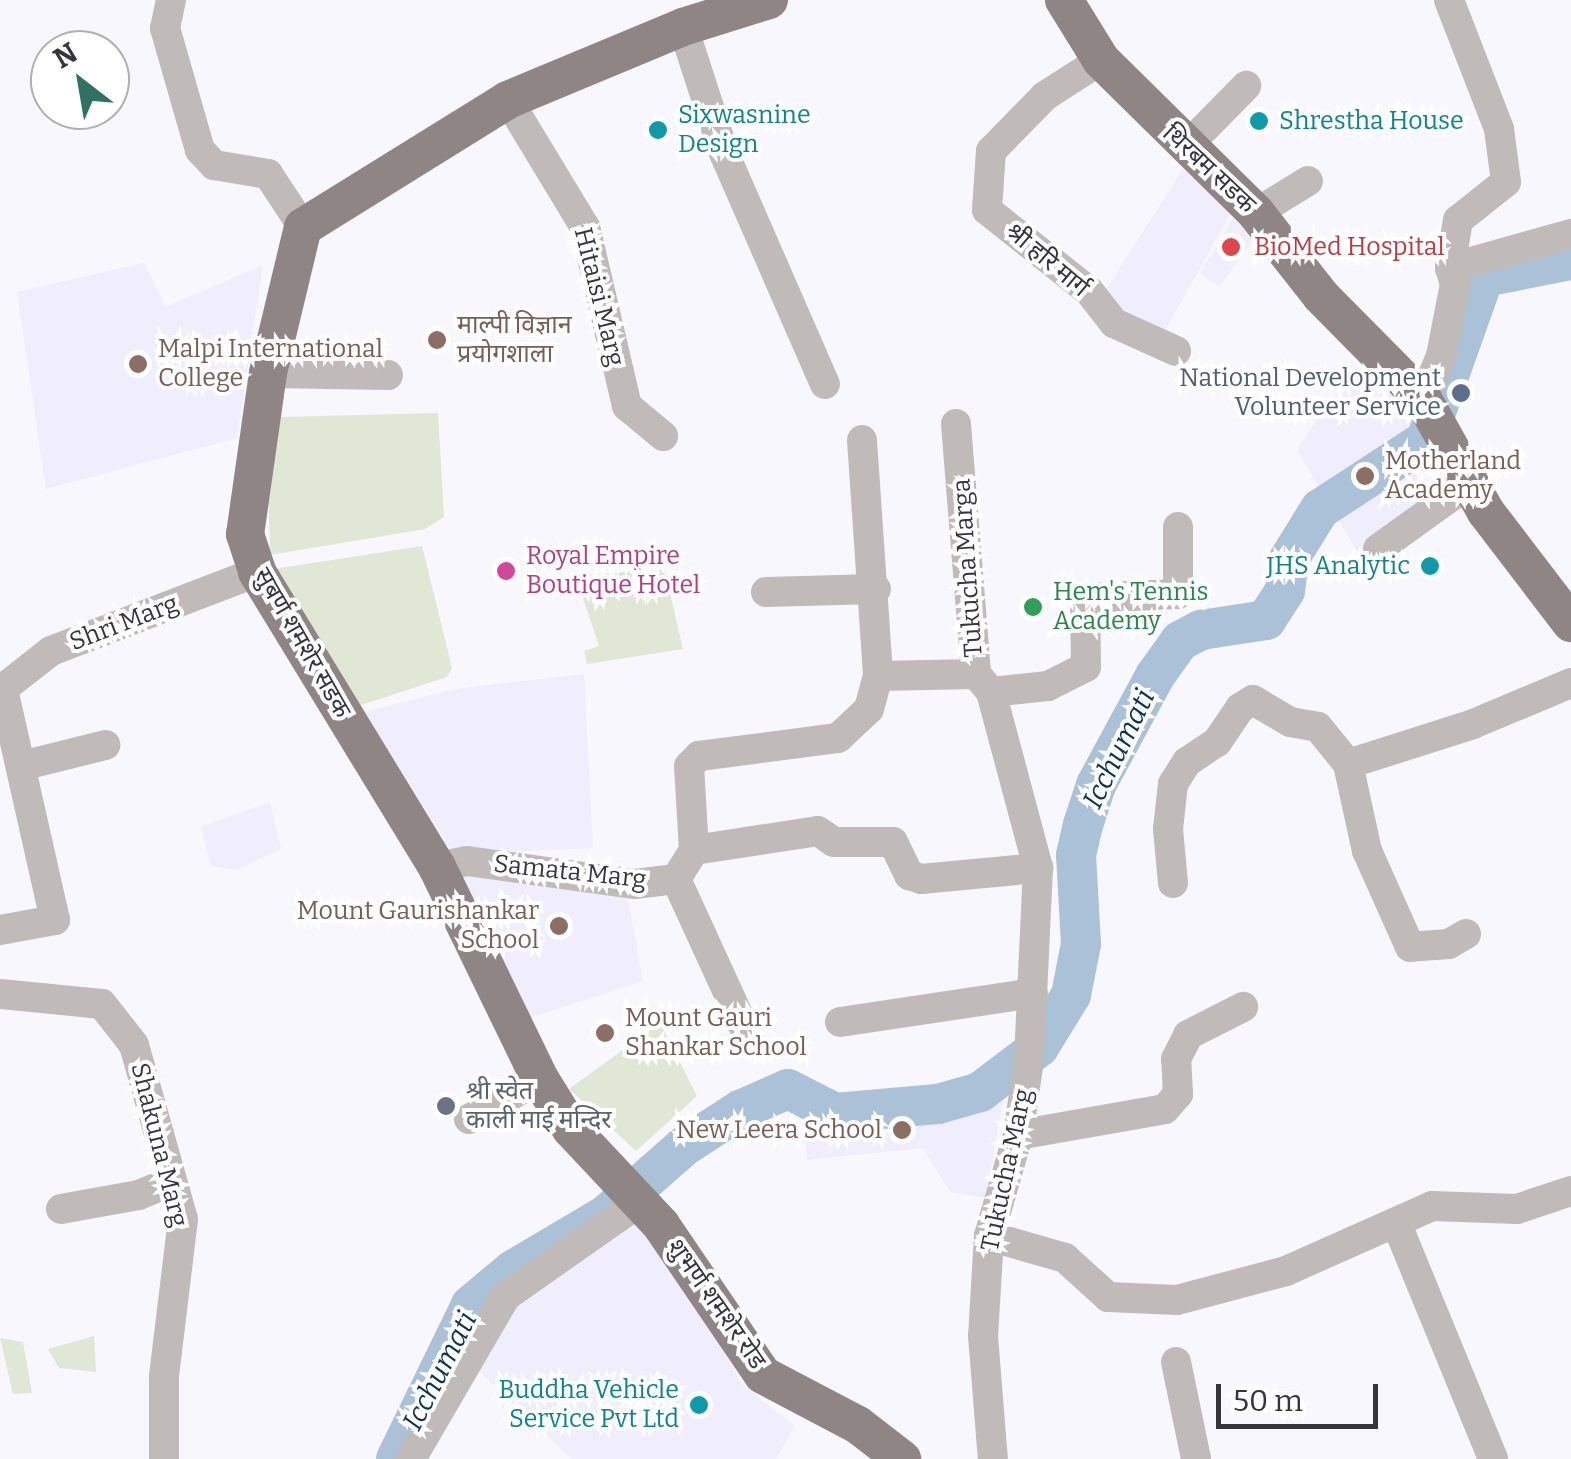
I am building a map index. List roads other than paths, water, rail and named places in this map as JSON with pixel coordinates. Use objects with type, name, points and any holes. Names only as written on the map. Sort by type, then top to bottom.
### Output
[{"type":"main road","points":[[304,226],[508,100],[683,27],[769,0]]},
{"type":"main road","name":"थिरबम सडक","points":[[1064,0],[1101,60],[1256,213],[1321,296],[1436,417],[1470,483],[1571,623]]},
{"type":"main road","name":"सुबर्ण शमशेर सडक","points":[[304,226],[268,373],[245,534],[257,572],[437,867],[540,1079],[571,1130],[641,1202]]},
{"type":"main road","name":"शुभर्ण शमशेर रोड","points":[[641,1202],[722,1306],[764,1374],[858,1425],[902,1459]]},
{"type":"street","points":[[171,0],[165,28],[200,150],[214,165],[268,174],[304,226]]},
{"type":"street","points":[[1436,417],[1441,356],[1455,284],[1450,268],[1458,220],[1506,182],[1499,130],[1449,0]]},
{"type":"street","points":[[683,27],[724,152],[825,384]]},
{"type":"street","name":"श्री हरि मार्ग","points":[[1101,60],[1045,96],[990,150],[987,210],[1090,292],[1114,323],[1176,351]]},
{"type":"street","points":[[1186,147],[1246,86]]},
{"type":"street","name":"Hitaisi Marg","points":[[508,100],[585,227],[627,406],[663,436]]},
{"type":"street","points":[[1256,213],[1308,180]]},
{"type":"street","points":[[1450,268],[1571,234]]},
{"type":"street","points":[[268,373],[388,375]]},
{"type":"street","name":"Tukucha Marga","points":[[956,424],[983,683],[1038,868],[1029,1060]]},
{"type":"street","points":[[862,440],[876,589],[878,676],[869,709],[838,738],[699,756],[689,766],[694,850],[818,831],[834,842],[892,842],[909,875],[921,879],[1038,868]]},
{"type":"street","points":[[1378,549],[1470,483]]},
{"type":"street","points":[[878,676],[1048,686],[1086,668],[1086,598],[1178,594],[1178,526]]},
{"type":"street","name":"Shri Marg","points":[[2,690],[51,651],[257,572]]},
{"type":"street","points":[[766,592],[876,589]]},
{"type":"street","points":[[1348,764],[1473,724],[1571,682]]},
{"type":"street","points":[[0,930],[55,920],[2,690]]},
{"type":"street","points":[[1173,883],[1168,829],[1173,784],[1188,762],[1217,742],[1240,708],[1252,700],[1290,722],[1318,727],[1348,764],[1367,851],[1410,947],[1448,944],[1466,934]]},
{"type":"street","points":[[21,766],[106,745]]},
{"type":"street","name":"Samata Marg","points":[[437,867],[467,861],[635,884],[676,879],[694,850]]},
{"type":"street","points":[[676,879],[750,1041]]},
{"type":"street","name":"Shakuna Marg","points":[[0,994],[102,1004],[134,1045],[182,1219],[183,1252],[164,1377],[164,1459]]},
{"type":"street","points":[[840,1022],[1033,994]]},
{"type":"street","points":[[1018,1135],[1165,1108],[1178,1094],[1176,1059],[1188,1036],[1243,1007]]},
{"type":"street","name":"Tukucha Marg","points":[[993,1459],[982,1336],[989,1236],[1018,1135],[1029,1060]]},
{"type":"street","points":[[469,1118],[540,1079]]},
{"type":"street","points":[[62,1209],[139,1195],[170,1182]]},
{"type":"street","points":[[989,1236],[1065,1258],[1108,1296],[1144,1302],[1177,1300],[1286,1272],[1398,1227],[1432,1206],[1466,1202],[1517,1209],[1571,1192]]},
{"type":"street","points":[[412,1459],[506,1296],[641,1202]]},
{"type":"street","points":[[1398,1227],[1494,1459]]},
{"type":"street","points":[[1176,1362],[1196,1459]]},
{"type":"waterway","name":"Icchumati","points":[[396,1459],[471,1305],[513,1270],[606,1215],[683,1147],[740,1110],[788,1089],[835,1113],[938,1104],[980,1092],[1039,1047],[1071,995],[1081,944],[1076,855],[1083,825],[1096,785],[1155,676],[1180,641],[1201,630],[1266,620],[1285,591],[1289,559],[1320,509],[1426,440],[1484,277],[1571,260]]},
{"type":"place","name":"Shrestha House","points":[[1259,121]]},
{"type":"place","name":"Sixwasnine Design","points":[[658,130]]},
{"type":"place","name":"BioMed Hospital","points":[[1231,247]]},
{"type":"place","name":"माल्पी विज्ञान प्रयोगशाला","points":[[437,340]]},
{"type":"place","name":"Malpi International College","points":[[138,364]]},
{"type":"place","name":"National Development Volunteer Service","points":[[1461,393]]},
{"type":"place","name":"Motherland Academy","points":[[1365,476]]},
{"type":"place","name":"JHS Analytic","points":[[1430,566]]},
{"type":"place","name":"Royal Empire Boutique Hotel","points":[[506,571]]},
{"type":"place","name":"Hem's Tennis Academy","points":[[1033,607]]},
{"type":"place","name":"Mount Gaurishankar School","points":[[559,926]]},
{"type":"place","name":"Mount Gauri Shankar School","points":[[605,1033]]},
{"type":"place","name":"श्री स्वेत काली माई मन्दिर","points":[[446,1106]]},
{"type":"place","name":"New Leera School","points":[[902,1130]]},
{"type":"place","name":"Buddha Vehicle Service Pvt Ltd","points":[[699,1405]]}]
